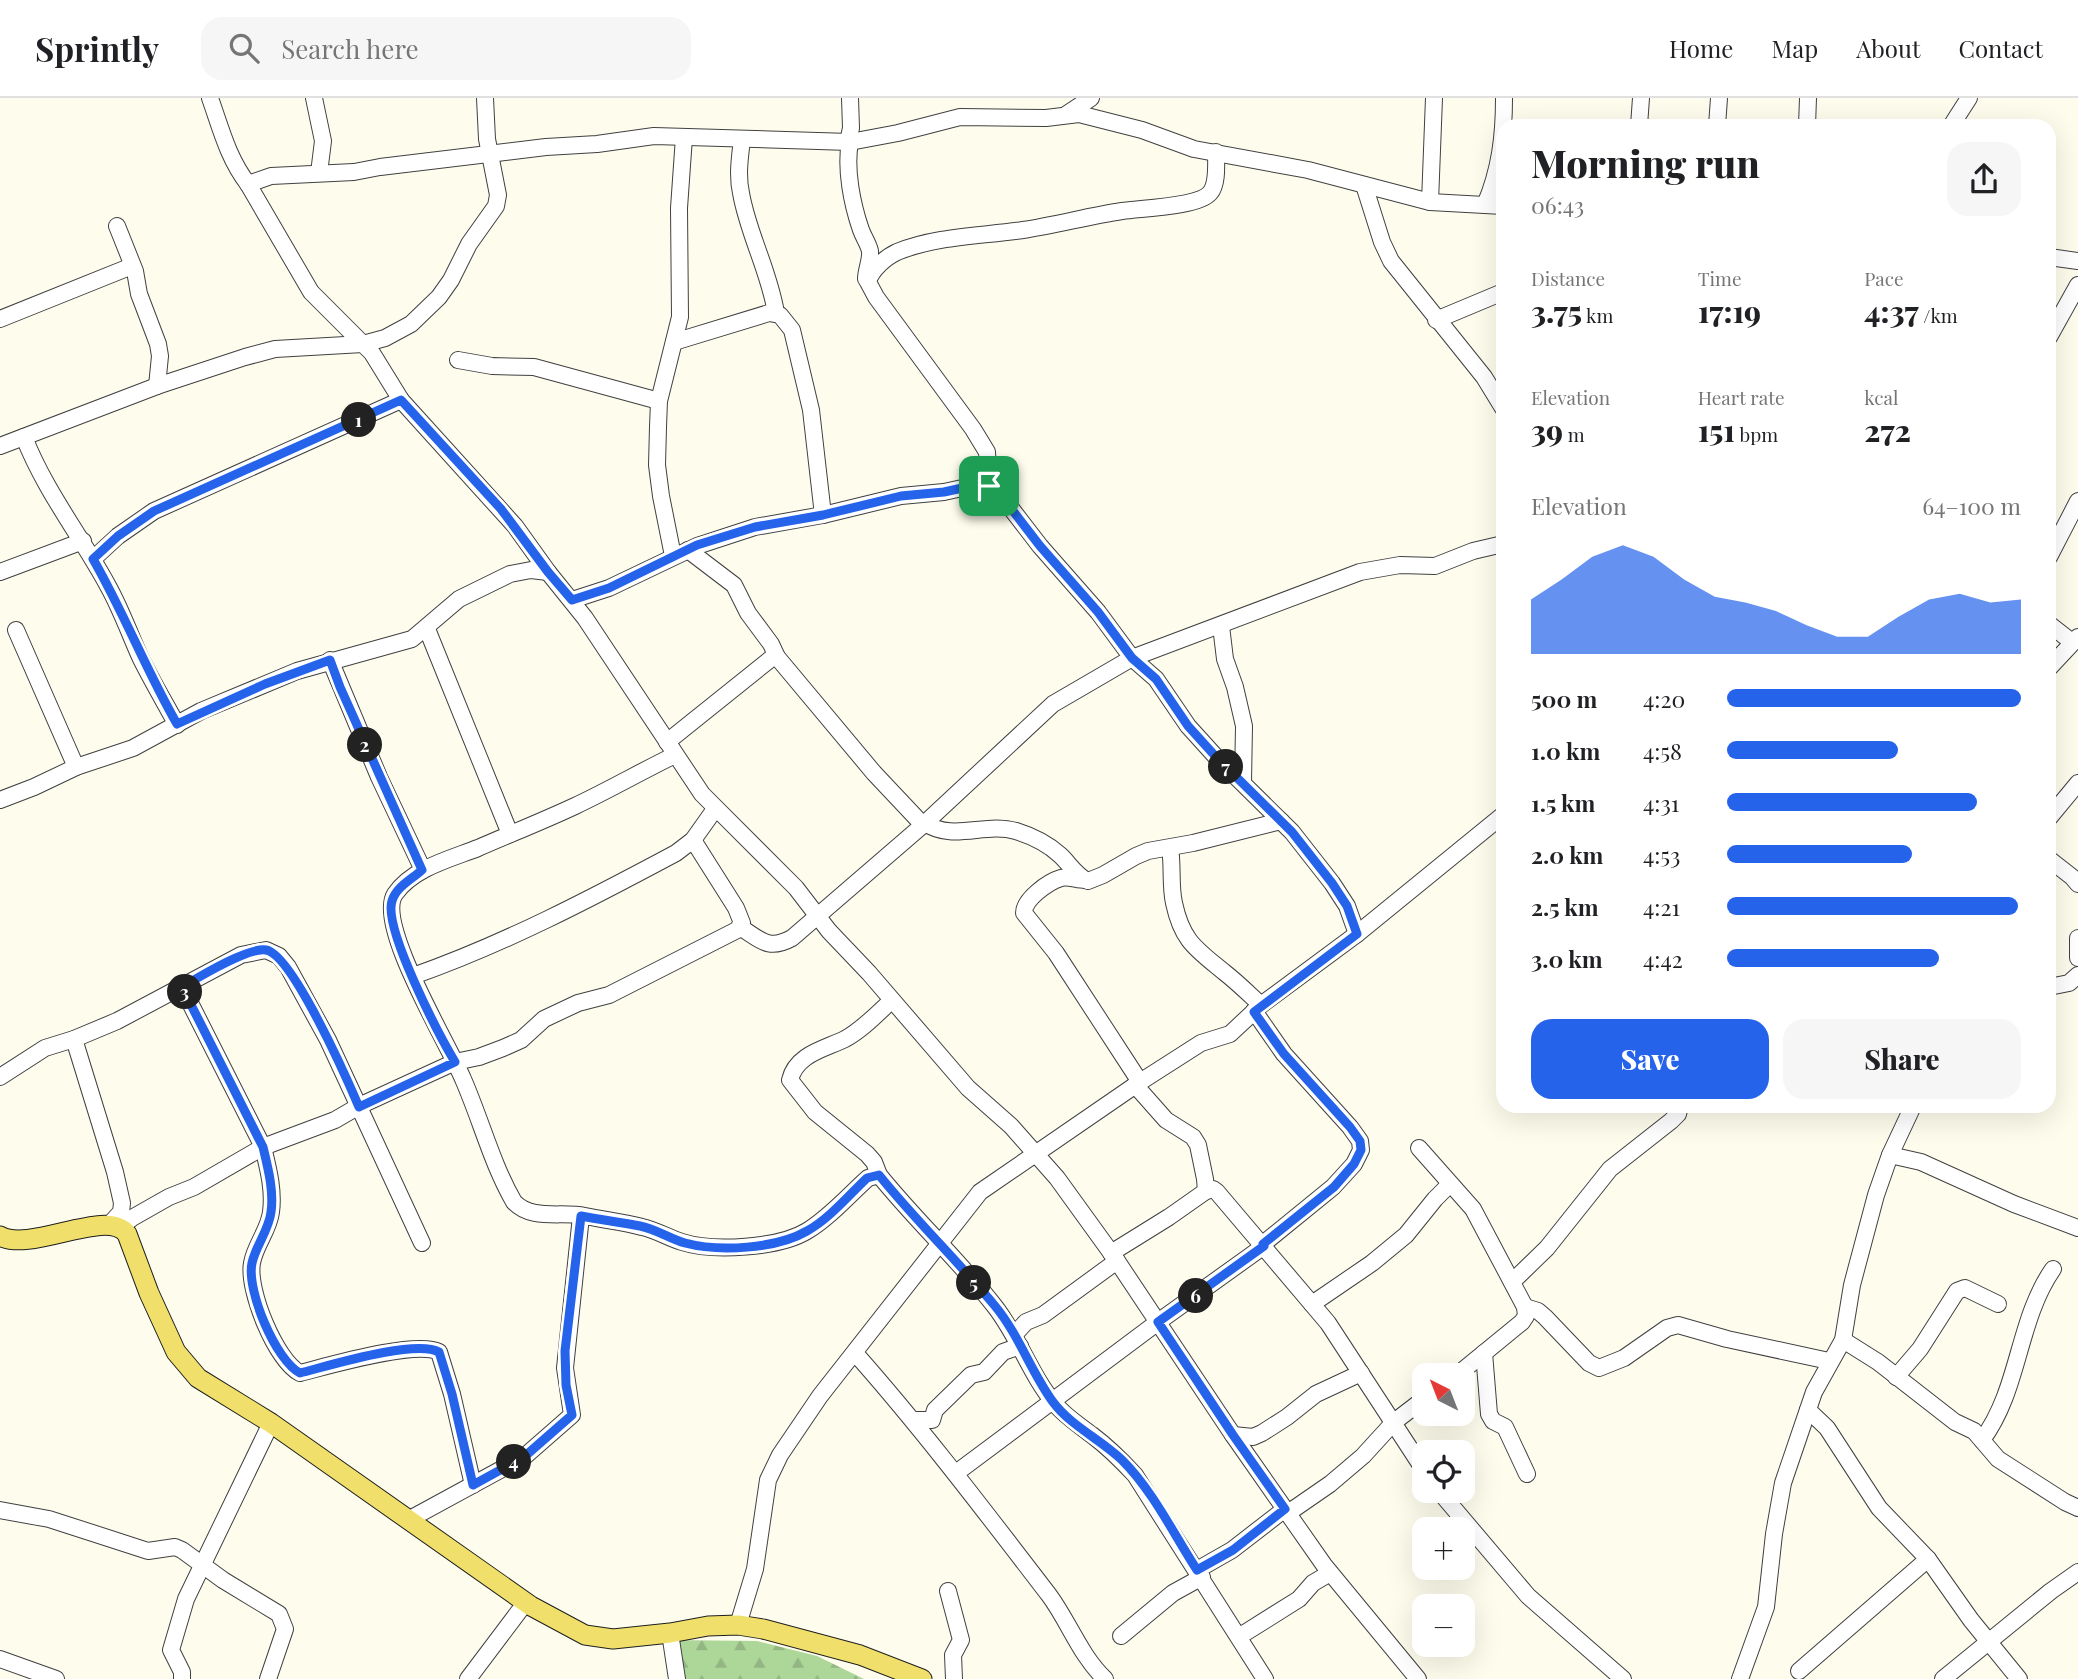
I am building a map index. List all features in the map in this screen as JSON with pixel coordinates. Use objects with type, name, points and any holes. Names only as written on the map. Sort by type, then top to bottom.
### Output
[{"type":"main road","points":[[0,1236],[17,1241],[114,1226],[127,1234],[149,1293],[176,1352],[198,1378],[271,1423],[526,1602],[585,1635],[613,1639],[708,1626],[738,1625],[772,1631],[860,1655],[922,1679]]},
{"type":"street","points":[[210,98],[230,156],[311,292],[372,354],[401,400],[501,509],[572,600],[702,794],[796,888],[829,931],[968,1088],[1012,1126],[1036,1152],[1114,1257],[1233,1435],[1330,1573],[1418,1679]]},
{"type":"street","points":[[314,98],[323,142],[320,173]]},
{"type":"street","points":[[0,446],[157,386],[246,356],[275,349],[363,344],[385,338],[411,324],[439,297],[469,244],[496,206],[498,195],[487,139],[485,98]]},
{"type":"street","points":[[850,98],[849,167],[862,232],[869,250],[866,275],[868,282],[987,452],[989,486]]},
{"type":"street","points":[[1068,114],[1091,98]]},
{"type":"street","points":[[1430,202],[1434,98]]},
{"type":"street","points":[[1503,119],[1504,98]]},
{"type":"street","points":[[1640,119],[1642,98]]},
{"type":"street","points":[[1718,119],[1719,98]]},
{"type":"street","points":[[1807,119],[1808,98]]},
{"type":"street","points":[[1956,119],[1969,98]]},
{"type":"street","points":[[248,184],[271,176],[354,172],[634,138],[849,142],[898,134],[960,117],[1046,118],[1068,114],[1093,116],[1194,149],[1308,170],[1430,202],[1496,206]]},
{"type":"street","points":[[684,137],[679,208],[680,317],[659,401],[657,465],[660,496],[680,553],[734,585],[748,613],[771,644],[777,657],[874,773],[924,824],[949,832],[1005,828],[1018,832],[1042,842],[1058,853],[1085,880]]},
{"type":"street","points":[[741,139],[738,176],[741,196],[772,291],[776,313]]},
{"type":"street","points":[[868,282],[870,275],[886,259],[911,247],[1053,226],[1123,211],[1158,208],[1201,199],[1209,195],[1213,188],[1216,152]]},
{"type":"street","points":[[1485,205],[1496,176]]},
{"type":"street","points":[[1364,185],[1385,251],[1436,320],[1458,342],[1496,397]]},
{"type":"street","points":[[117,226],[158,344],[160,356],[157,386]]},
{"type":"street","points":[[2056,258],[2078,261]]},
{"type":"street","points":[[0,319],[132,266]]},
{"type":"street","points":[[2056,324],[2078,285]]},
{"type":"street","points":[[1436,320],[1496,295]]},
{"type":"street","points":[[674,342],[743,320],[776,313],[784,318],[792,330],[811,410],[823,515]]},
{"type":"street","points":[[458,360],[492,366],[534,367],[659,401]]},
{"type":"street","points":[[93,559],[118,536],[154,511],[401,400]]},
{"type":"street","points":[[24,437],[55,500],[83,541],[110,589],[141,658],[177,724]]},
{"type":"street","points":[[572,600],[609,588],[680,553],[755,527],[823,515],[901,496],[944,492],[976,485],[989,486],[1003,498],[1040,546],[1098,612],[1132,658],[1156,679],[1188,726],[1281,821],[1332,883],[1347,906],[1357,934]]},
{"type":"street","points":[[2056,543],[2078,501]]},
{"type":"street","points":[[0,572],[83,541]]},
{"type":"street","points":[[740,927],[764,942],[779,944],[792,937],[924,824],[1053,704],[1132,658],[1360,572],[1400,565],[1435,566],[1473,551],[1496,546]]},
{"type":"street","points":[[0,800],[76,766],[133,748],[177,724],[265,684],[330,660],[412,639],[427,629],[459,599],[519,570],[548,572]]},
{"type":"street","points":[[1221,626],[1225,659],[1244,726],[1243,782]]},
{"type":"street","points":[[2056,628],[2075,639],[2056,660]]},
{"type":"street","points":[[427,629],[510,834]]},
{"type":"street","points":[[16,630],[76,766]]},
{"type":"street","points":[[777,657],[773,657],[671,748],[577,805],[422,870],[396,893],[391,902],[390,916],[412,976],[455,1062],[514,1202],[520,1209],[530,1213],[581,1216],[641,1226],[682,1242],[709,1248],[749,1246],[793,1237],[809,1230],[867,1178],[879,1175]]},
{"type":"street","points":[[330,660],[422,870]]},
{"type":"street","points":[[2056,810],[2078,783]]},
{"type":"street","points":[[412,976],[522,933],[676,853],[693,841],[715,809]]},
{"type":"street","points":[[1206,1191],[1198,1145],[1193,1137],[1166,1120],[1138,1083],[1056,953],[1024,913],[1024,909],[1030,900],[1060,878],[1094,880],[1136,856],[1281,821]]},
{"type":"street","points":[[738,1625],[755,1569],[768,1480],[780,1455],[820,1396],[897,1295],[986,1186],[1201,1043],[1230,1034],[1258,1008],[1357,934],[1496,821]]},
{"type":"street","points":[[114,1226],[194,1187],[263,1147],[334,1120],[455,1062],[479,1057],[521,1040],[544,1019],[578,1003],[609,995],[681,960],[740,927],[742,923],[736,908],[693,841]]},
{"type":"street","points":[[956,1473],[1264,1245],[1334,1187],[1354,1164],[1361,1150],[1360,1141],[1350,1127],[1284,1054],[1258,1008],[1233,979],[1198,953],[1181,929],[1173,902],[1170,848]]},
{"type":"street","points":[[2056,867],[2076,880]]},
{"type":"street","points":[[2078,938],[2078,958]]},
{"type":"street","points":[[0,1077],[46,1048],[74,1040],[117,1021],[241,955],[266,950],[279,956],[288,967],[328,1040],[422,1243]]},
{"type":"street","points":[[2056,986],[2069,983],[2078,975]]},
{"type":"street","points":[[182,987],[263,1147],[269,1170],[271,1213],[252,1262],[251,1275],[259,1308],[285,1359],[292,1369],[300,1373],[392,1352],[428,1349],[439,1352],[452,1394],[473,1485]]},
{"type":"street","points":[[892,1000],[846,1038],[807,1057],[794,1070],[791,1084],[815,1112],[867,1154],[897,1199],[929,1229],[995,1307],[1053,1402],[1072,1422],[1110,1450],[1135,1475],[1265,1679]]},
{"type":"street","points":[[74,1040],[115,1172],[121,1212],[114,1226]]},
{"type":"street","points":[[1512,1282],[1547,1248],[1610,1169],[1678,1113]]},
{"type":"street","points":[[1736,1677],[1766,1607],[1783,1483],[1814,1392],[1843,1340],[1865,1234],[1890,1154],[1910,1113]]},
{"type":"street","points":[[1419,1148],[1473,1209],[1525,1307],[1526,1316],[1522,1322],[1471,1363]]},
{"type":"street","points":[[1890,1154],[1921,1162],[2014,1204],[2078,1228]]},
{"type":"street","points":[[1312,1304],[1372,1263],[1406,1235],[1450,1184]]},
{"type":"street","points":[[915,1420],[932,1420],[935,1410],[971,1375],[984,1372],[1017,1340],[1026,1322],[1043,1315],[1114,1257],[1206,1191],[1213,1189],[1264,1245],[1328,1323],[1412,1451]]},
{"type":"street","points":[[410,1519],[524,1457],[572,1415],[566,1385],[565,1351],[581,1216]]},
{"type":"street","points":[[929,1229],[956,1222]]},
{"type":"street","points":[[1982,1440],[1998,1414],[2013,1378],[2033,1304],[2053,1269]]},
{"type":"street","points":[[1896,1377],[1920,1349],[1957,1291],[1965,1289],[1998,1304]]},
{"type":"street","points":[[1525,1307],[1538,1311],[1589,1363],[1599,1368],[1624,1358],[1667,1328],[1678,1325],[1727,1339],[1829,1361]]},
{"type":"street","points":[[1843,1340],[1955,1422],[1974,1431],[1990,1452],[2010,1467],[2065,1503],[2078,1508]]},
{"type":"street","points":[[855,1353],[915,1420],[956,1473],[1060,1610],[1075,1642],[1105,1679]]},
{"type":"street","points":[[1484,1353],[1489,1414],[1493,1421],[1505,1427],[1527,1475]]},
{"type":"street","points":[[1233,1435],[1253,1437],[1262,1433],[1316,1394],[1361,1373]]},
{"type":"street","points":[[1121,1636],[1173,1592],[1287,1511],[1330,1484],[1412,1408]]},
{"type":"street","points":[[1808,1410],[1827,1427],[1879,1508],[1928,1559],[1988,1642],[2019,1679]]},
{"type":"street","points":[[182,1679],[182,1672],[171,1650],[186,1599],[271,1423]]},
{"type":"street","points":[[1449,1503],[1528,1596],[1623,1679]]},
{"type":"street","points":[[0,1510],[49,1519],[148,1551],[175,1547],[202,1563],[223,1580],[279,1614],[284,1622],[285,1629],[268,1679]]},
{"type":"street","points":[[1799,1671],[1928,1559]]},
{"type":"street","points":[[1943,1679],[2078,1572]]},
{"type":"street","points":[[1240,1636],[1299,1599],[1313,1583],[1330,1573]]},
{"type":"street","points":[[948,1591],[961,1640],[953,1655],[954,1679]]},
{"type":"street","points":[[468,1679],[526,1602]]},
{"type":"street","points":[[670,1633],[677,1679]]},
{"type":"street","points":[[0,1659],[56,1679]]},
{"type":"green space","points":[[669,1640],[757,1641],[817,1656],[864,1679],[680,1679]]},
{"type":"route","points":[[401,400],[501,509],[572,600],[609,588],[697,545],[755,527],[823,515],[901,496],[944,492],[976,485],[989,486],[997,491],[1040,546],[1098,612],[1132,658],[1164,688],[1188,726],[1292,832],[1347,906],[1357,934],[1254,1012],[1284,1054],[1360,1141],[1361,1150],[1354,1164],[1334,1187],[1314,1201],[1263,1244],[1264,1246],[1158,1322],[1285,1509],[1233,1550],[1197,1570],[1135,1475],[1122,1460],[1092,1434],[1072,1422],[1053,1402],[995,1307],[929,1229],[897,1199],[879,1175],[867,1178],[809,1230],[793,1237],[749,1246],[709,1248],[682,1242],[641,1226],[581,1216],[577,1268],[565,1351],[566,1385],[573,1409],[572,1415],[524,1457],[473,1485],[452,1394],[439,1352],[428,1349],[392,1352],[300,1373],[292,1369],[272,1337],[259,1308],[251,1275],[252,1262],[271,1213],[269,1170],[263,1147],[182,987],[241,955],[266,950],[279,956],[288,967],[328,1040],[359,1107],[455,1062],[412,976],[390,916],[391,902],[396,893],[422,870],[330,660],[265,684],[177,724],[157,690],[110,589],[93,559],[118,536],[154,511],[401,400]]}]
